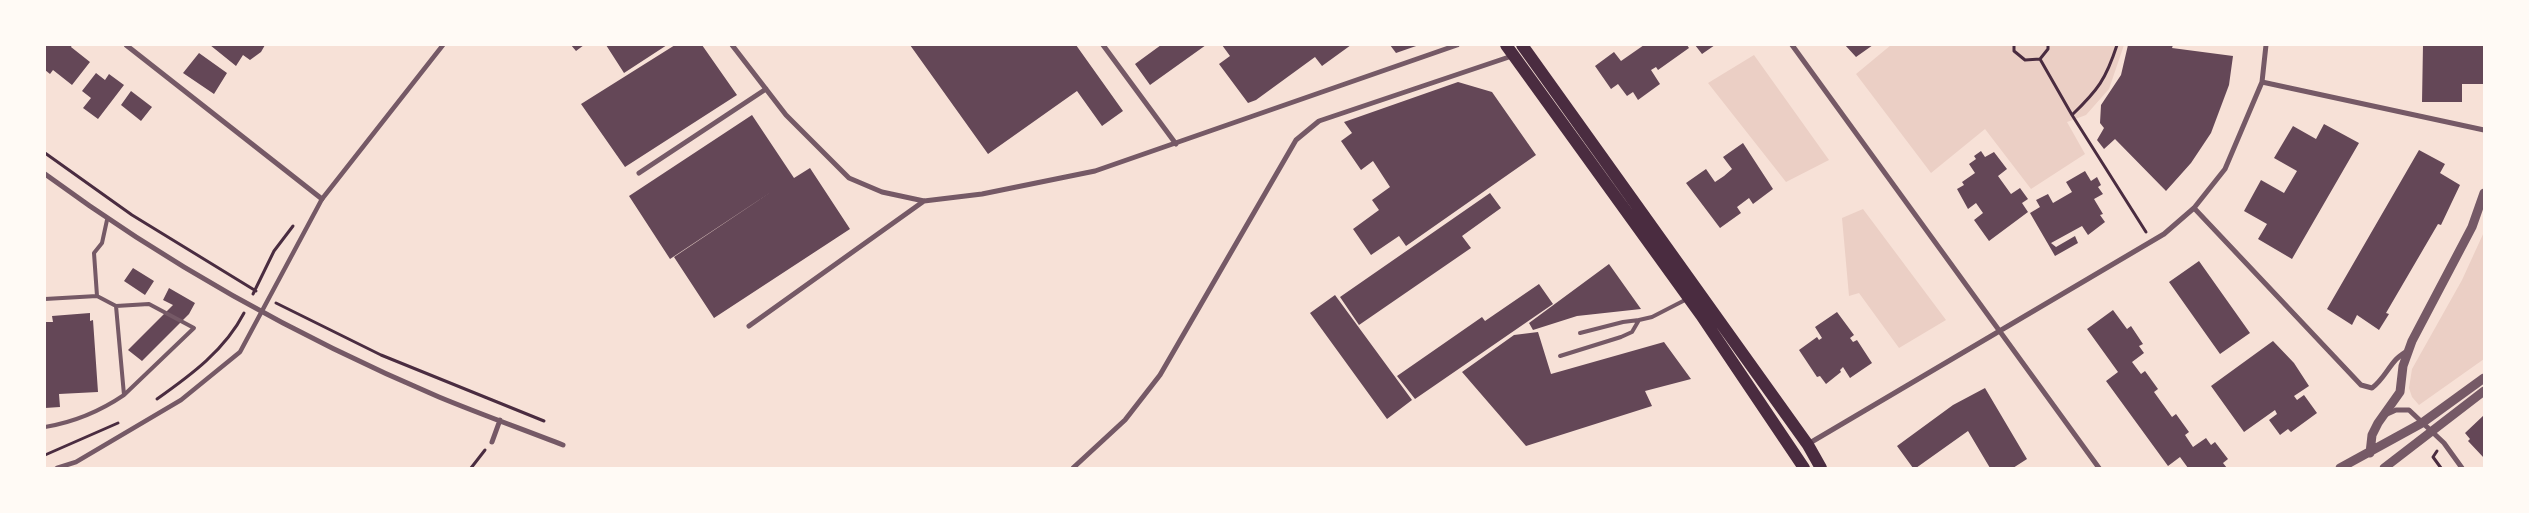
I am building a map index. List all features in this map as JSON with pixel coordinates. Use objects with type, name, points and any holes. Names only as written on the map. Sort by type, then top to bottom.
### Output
[{"type":"main road","points":[[1522,45],[1808,445],[1821,468]]},
{"type":"main road","points":[[1509,50],[1689,298],[1804,468]]},
{"type":"street","points":[[126,45],[322,198]]},
{"type":"street","points":[[57,468],[76,462],[181,400],[240,352],[270,299],[322,198],[443,45]]},
{"type":"street","points":[[732,45],[786,115],[849,178],[882,192],[924,201],[982,194],[1095,171],[1457,45]]},
{"type":"street","points":[[1103,45],[1176,144]]},
{"type":"street","points":[[1792,45],[2099,468]]},
{"type":"street","points":[[1808,445],[1998,330],[2152,242],[2194,208],[2225,169],[2262,82],[2266,45]]},
{"type":"street","points":[[1073,468],[1124,420],[1160,375],[1296,140],[1309,127],[1319,121],[1509,50]]},
{"type":"street","points":[[2262,82],[2484,130]]},
{"type":"street","points":[[639,173],[766,89]]},
{"type":"street","points":[[45,174],[107,220],[262,312],[440,397],[563,444]]},
{"type":"street","points":[[2370,453],[2372,435],[2382,416],[2400,392],[2403,366],[2408,350],[2472,227],[2484,193]]},
{"type":"street","points":[[749,326],[924,201]]},
{"type":"street","points":[[2194,208],[2354,380],[2368,388],[2372,388],[2384,378],[2400,354],[2408,350]]},
{"type":"street","points":[[2340,468],[2422,423],[2484,378]]},
{"type":"street","points":[[2384,468],[2484,391]]},
{"type":"street","points":[[2382,416],[2404,409],[2409,410],[2444,443],[2462,468]]},
{"type":"street","points":[[492,442],[500,420]]},
{"type":"lane","points":[[97,296],[94,253],[102,243],[107,220]]},
{"type":"lane","points":[[45,299],[97,296],[116,306],[149,304],[194,328],[124,395],[101,410],[68,424],[45,427]]},
{"type":"lane","points":[[1580,334],[1623,322],[1652,317],[1689,298]]},
{"type":"lane","points":[[116,306],[124,395]]},
{"type":"lane","points":[[1560,356],[1632,332],[1639,320]]},
{"type":"path","points":[[2014,45],[2014,51],[2026,60],[2040,59],[2048,49],[2048,45]]},
{"type":"path","points":[[2072,114],[2096,93],[2110,66],[2117,45]]},
{"type":"path","points":[[2040,59],[2152,242]]},
{"type":"path","points":[[45,153],[132,215],[270,299],[381,355],[544,421]]},
{"type":"path","points":[[153,402],[196,371],[234,332],[274,251],[296,222]]},
{"type":"path","points":[[45,455],[124,420]]},
{"type":"path","points":[[471,468],[492,442]]},
{"type":"shaded area","points":[[1891,45],[2124,45],[2109,89],[2086,115],[2067,122],[2085,154],[2031,189],[1985,129],[1931,173],[1856,74]]},
{"type":"shaded area","points":[[1754,55],[1829,160],[1786,182],[1708,83]]},
{"type":"shaded area","points":[[1863,209],[1946,320],[1899,348],[1859,293],[1849,296],[1842,218]]},
{"type":"shaded area","points":[[2484,232],[2484,359],[2419,405],[2412,397],[2409,388],[2412,369],[2462,280]]},
{"type":"building","points":[[45,45],[72,45],[71,47],[90,62],[72,85],[53,70],[50,74],[45,70]]},
{"type":"building","points":[[210,45],[265,45],[261,52],[250,60],[243,55],[236,66]]},
{"type":"building","points":[[571,45],[584,45],[576,51]]},
{"type":"building","points":[[606,45],[667,45],[624,73]]},
{"type":"building","points":[[675,45],[702,45],[737,95],[625,167],[581,104]]},
{"type":"building","points":[[910,45],[1076,45],[1123,111],[1102,126],[1077,91],[988,154]]},
{"type":"building","points":[[1161,45],[1206,45],[1150,85],[1135,64]]},
{"type":"building","points":[[1222,45],[1351,45],[1322,66],[1315,57],[1256,100],[1248,103],[1219,64],[1230,56]]},
{"type":"building","points":[[1390,45],[1419,45],[1396,53]]},
{"type":"building","points":[[1644,45],[1687,45],[1689,48],[1658,70],[1656,67],[1651,70],[1660,84],[1638,100],[1633,92],[1627,96],[1618,84],[1611,89],[1595,66],[1614,52],[1621,61]]},
{"type":"building","points":[[1695,45],[1715,45],[1702,54]]},
{"type":"building","points":[[1845,45],[1873,45],[1856,57]]},
{"type":"building","points":[[2128,45],[2173,45],[2172,48],[2233,56],[2229,85],[2211,133],[2191,163],[2166,191],[2115,139],[2104,149],[2097,140],[2104,128],[2100,123],[2101,105],[2121,75]]},
{"type":"building","points":[[2423,45],[2484,46],[2484,84],[2462,84],[2462,102],[2422,102]]},
{"type":"building","points":[[199,53],[227,73],[214,94],[183,73]]},
{"type":"building","points":[[96,73],[105,80],[109,74],[124,85],[98,119],[83,108],[91,98],[82,91]]},
{"type":"building","points":[[1458,82],[1492,92],[1536,155],[1406,246],[1399,236],[1371,255],[1353,229],[1379,210],[1372,200],[1390,187],[1373,161],[1361,170],[1341,141],[1352,133],[1344,122]]},
{"type":"building","points":[[131,91],[152,107],[141,121],[121,105]]},
{"type":"building","points":[[752,115],[794,178],[810,168],[850,229],[714,318],[674,257],[771,192],[670,259],[629,196]]},
{"type":"building","points":[[2324,124],[2359,143],[2292,259],[2258,239],[2267,224],[2244,211],[2261,180],[2284,193],[2297,171],[2274,158],[2293,126],[2316,139]]},
{"type":"building","points":[[1743,143],[1773,189],[1753,204],[1749,198],[1737,207],[1741,213],[1720,228],[1686,183],[1706,169],[1715,182],[1724,176],[1732,169],[1723,157]]},
{"type":"building","points":[[2419,150],[2445,164],[2440,173],[2460,185],[2441,225],[2438,224],[2386,313],[2389,314],[2379,330],[2357,315],[2352,325],[2327,309]]},
{"type":"building","points":[[1981,151],[1985,157],[1994,152],[2007,169],[1998,176],[2011,194],[2020,188],[2028,199],[2022,203],[2028,212],[1989,241],[1974,220],[1983,213],[1976,203],[1968,209],[1957,189],[1964,185],[1962,182],[1975,173],[1969,164],[1976,159],[1974,156]]},
{"type":"building","points":[[2085,171],[2091,181],[2097,177],[2101,185],[2098,187],[2103,194],[2094,199],[2103,214],[2100,215],[2105,222],[2088,235],[2082,226],[2051,243],[2056,247],[2075,236],[2078,243],[2055,256],[2030,213],[2040,207],[2036,200],[2048,194],[2053,203],[2072,192],[2066,182]]},
{"type":"building","points":[[1490,193],[1501,208],[1462,236],[1471,248],[1359,325],[1340,297]]},
{"type":"building","points":[[2199,261],[2250,333],[2220,354],[2169,282]]},
{"type":"building","points":[[1609,264],[1641,309],[1577,316],[1533,330],[1529,323]]},
{"type":"building","points":[[133,268],[154,281],[145,295],[124,281]]},
{"type":"building","points":[[1539,284],[1553,304],[1415,399],[1397,376],[1482,317],[1485,321]]},
{"type":"building","points":[[169,288],[195,303],[189,314],[142,361],[128,350],[173,305],[163,300]]},
{"type":"building","points":[[1335,295],[1412,400],[1387,419],[1310,313]]},
{"type":"building","points":[[2113,310],[2127,329],[2131,326],[2143,344],[2139,346],[2144,353],[2132,362],[2141,374],[2145,371],[2158,389],[2154,392],[2172,417],[2176,414],[2189,432],[2185,435],[2193,447],[2206,438],[2211,445],[2215,442],[2228,459],[2223,463],[2227,468],[2188,468],[2180,457],[2168,466],[2106,381],[2118,372],[2087,329]]},
{"type":"building","points":[[1837,312],[1854,335],[1850,338],[1853,342],[1857,340],[1872,363],[1850,378],[1843,367],[1840,370],[1841,372],[1826,384],[1820,376],[1817,377],[1799,350],[1817,337],[1819,340],[1822,338],[1815,327]]},
{"type":"building","points":[[90,313],[90,321],[93,320],[98,392],[59,394],[60,407],[45,408],[45,322],[53,322],[52,316]]},
{"type":"building","points":[[1538,332],[1551,374],[1664,342],[1691,379],[1645,391],[1652,406],[1526,446],[1462,372],[1514,335]]},
{"type":"building","points":[[2273,341],[2294,363],[2309,386],[2294,396],[2297,400],[2304,395],[2317,413],[2291,432],[2288,429],[2280,435],[2269,420],[2277,414],[2275,410],[2244,432],[2211,386]]},
{"type":"building","points":[[1985,388],[2027,459],[2013,468],[1990,468],[1968,431],[1916,468],[1913,468],[1897,446],[1953,405]]},
{"type":"building","points":[[2484,415],[2484,458],[2468,441],[2470,439],[2465,433]]}]
